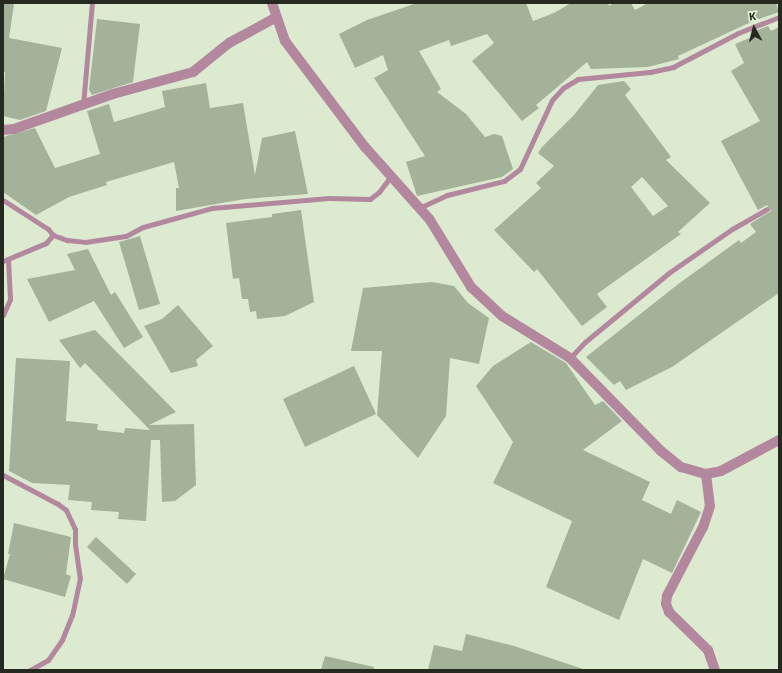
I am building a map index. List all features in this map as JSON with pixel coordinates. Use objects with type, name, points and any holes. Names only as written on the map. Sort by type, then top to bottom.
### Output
[{"type":"street","points":[[272,3],[285,41],[365,147],[419,208],[446,243],[461,274],[471,287],[502,316],[570,358],[661,452],[681,466],[706,474],[720,471],[779,440]]},
{"type":"street","points":[[3,130],[193,72],[229,43],[276,18]]},
{"type":"street","points":[[706,474],[710,506],[703,527],[667,596],[666,604],[669,612],[708,650],[715,670]]},
{"type":"lane","points":[[83,105],[92,3]]},
{"type":"lane","points":[[419,208],[446,195],[504,182],[520,169],[552,100],[563,88],[578,79],[636,74],[673,67],[738,33],[779,17]]},
{"type":"lane","points":[[3,200],[48,229],[53,235],[67,240],[105,241],[126,236],[143,227],[186,213],[212,208],[329,198],[370,199],[379,192],[391,176]]},
{"type":"lane","points":[[570,358],[585,342],[670,272],[732,229],[767,209]]},
{"type":"lane","points":[[3,315],[10,299],[6,260],[46,243],[53,235]]},
{"type":"lane","points":[[3,475],[58,504],[66,510],[75,530],[74,544],[80,578],[72,615],[62,640],[48,660],[30,670]]},
{"type":"building","points":[[3,3],[14,4],[9,38],[62,48],[46,111],[20,120],[3,116],[5,72],[3,72]]},
{"type":"building","points":[[417,3],[526,3],[533,21],[554,13],[571,3],[608,3],[609,6],[614,3],[631,3],[635,10],[648,3],[776,3],[779,12],[751,22],[678,56],[679,59],[648,67],[591,69],[587,62],[536,105],[539,108],[522,121],[472,61],[494,43],[487,34],[451,46],[449,40],[419,51],[441,89],[437,92],[466,114],[485,137],[494,134],[502,136],[513,169],[502,177],[417,196],[406,162],[425,156],[374,78],[388,70],[383,55],[355,68],[339,34],[367,20]]},
{"type":"building","points":[[97,19],[140,24],[133,82],[92,95],[89,90]]},
{"type":"building","points":[[768,26],[771,31],[779,27],[779,293],[672,367],[626,390],[620,381],[614,385],[586,357],[677,285],[739,240],[741,243],[756,232],[750,224],[771,211],[767,205],[758,210],[721,141],[760,121],[731,71],[744,63],[735,44],[757,35],[755,31]]},
{"type":"building","points":[[624,81],[631,89],[625,95],[671,157],[666,160],[710,203],[678,232],[681,234],[597,294],[607,307],[582,326],[537,269],[534,272],[494,230],[541,188],[536,183],[554,166],[538,153],[542,147],[574,115],[598,85]],"holes":[[[642,177],[668,206],[653,216],[631,187]]]},
{"type":"building","points":[[206,83],[210,108],[243,103],[255,175],[262,138],[295,131],[308,194],[245,199],[176,211],[176,188],[179,188],[174,162],[106,182],[107,185],[69,197],[36,215],[3,192],[3,137],[35,128],[55,168],[100,154],[87,111],[109,104],[114,122],[165,107],[162,91]]},
{"type":"building","points":[[301,210],[314,302],[285,316],[257,319],[256,311],[250,312],[248,299],[242,299],[239,278],[233,279],[226,223],[272,217],[272,214]]},
{"type":"building","points":[[140,236],[160,304],[139,310],[119,242]]},
{"type":"building","points":[[88,249],[111,295],[115,292],[143,337],[124,348],[94,301],[49,322],[27,279],[75,270],[67,254]]},
{"type":"building","points":[[432,282],[454,286],[468,303],[489,318],[479,364],[450,358],[446,416],[418,458],[377,415],[382,351],[351,351],[363,288]]},
{"type":"building","points":[[178,305],[213,346],[196,360],[198,366],[171,373],[144,326],[162,319]]},
{"type":"building","points":[[95,330],[176,412],[149,425],[194,424],[196,485],[175,501],[162,502],[160,440],[151,440],[146,521],[118,519],[119,512],[91,510],[92,502],[68,500],[70,485],[32,483],[9,471],[16,358],[70,361],[66,421],[98,424],[97,430],[124,433],[125,428],[150,430],[85,363],[80,368],[59,340]]},
{"type":"building","points":[[531,342],[566,363],[595,405],[603,401],[622,421],[583,450],[650,482],[642,500],[671,514],[677,500],[701,512],[672,573],[643,559],[619,620],[546,587],[572,521],[493,483],[513,442],[476,386],[493,366]]},
{"type":"building","points":[[354,366],[376,414],[305,447],[283,399]]},
{"type":"building","points":[[14,523],[71,537],[66,574],[71,576],[65,597],[3,579],[10,554],[8,554]]},
{"type":"building","points":[[96,537],[136,574],[127,584],[87,547]]},
{"type":"building","points":[[466,634],[514,646],[586,670],[428,670],[434,645],[462,651]]},
{"type":"building","points":[[325,656],[374,667],[374,670],[321,670]]}]
